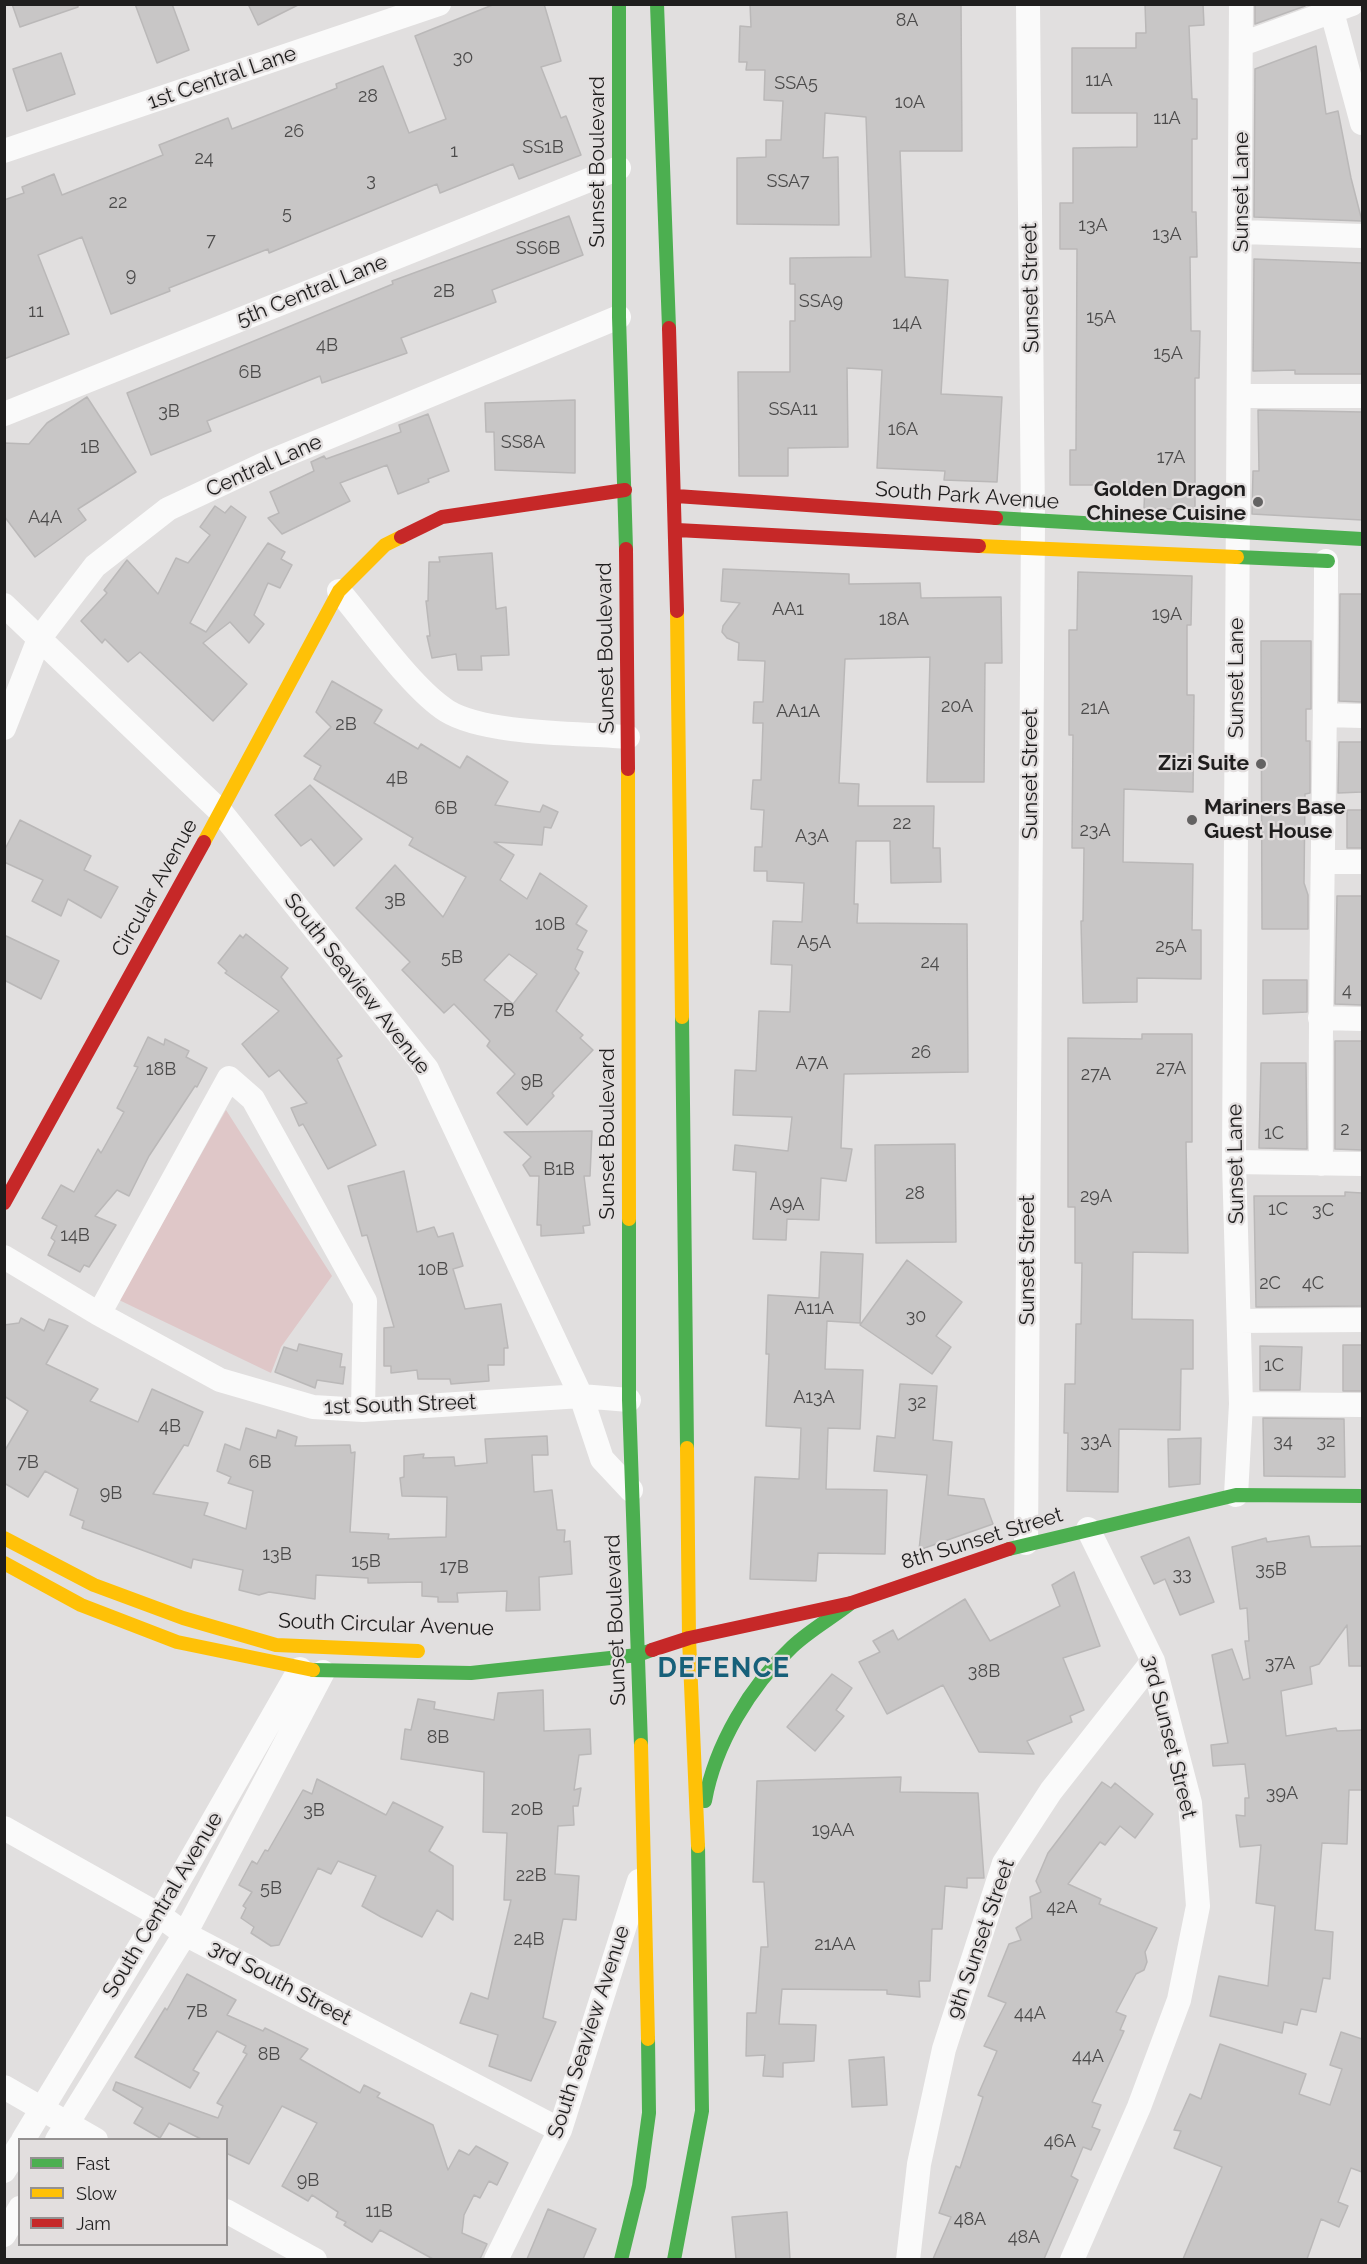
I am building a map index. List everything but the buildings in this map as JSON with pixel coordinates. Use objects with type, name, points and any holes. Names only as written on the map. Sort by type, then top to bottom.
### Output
[{"type":"main road","name":"Sunset Boulevard","points":[[619,4],[619,317],[625,490],[628,738],[631,1636],[639,1655],[649,2113],[639,2186],[621,2259]]},
{"type":"main road","points":[[657,4],[677,530],[689,1638],[699,1861],[702,2111],[674,2259]]},
{"type":"main road","points":[[339,591],[385,545],[442,518],[625,490]]},
{"type":"main road","name":"South Park Avenue","points":[[676,496],[1238,534],[1362,539]]},
{"type":"main road","points":[[677,530],[1033,549],[1335,561]]},
{"type":"main road","name":"Circular Avenue","points":[[4,1203],[221,812],[339,591]]},
{"type":"main road","name":"8th Sunset Street","points":[[689,1638],[851,1603],[1026,1543],[1236,1496],[1362,1496]]},
{"type":"main road","name":"South Circular Avenue","points":[[4,1538],[94,1585],[183,1618],[276,1645],[428,1651]]},
{"type":"main road","name":"South Circular Avenue","points":[[4,1563],[81,1605],[177,1642],[312,1670],[471,1673],[639,1655],[689,1638]]},
{"type":"main road","points":[[699,1861],[706,1785],[724,1743],[752,1697],[792,1648],[851,1603]]},
{"type":"main road","points":[[631,1636],[689,1638]]},
{"type":"street","name":"1st Central Lane","points":[[4,151],[439,4]]},
{"type":"street","name":"Sunset Street","points":[[1026,1543],[1033,549],[1028,4]]},
{"type":"street","name":"Sunset Lane","points":[[1236,1496],[1241,1404],[1234,1162],[1242,232],[1241,4]]},
{"type":"street","points":[[1242,44],[1342,8],[1362,123]]},
{"type":"street","name":"5th Central Lane","points":[[4,414],[619,168]]},
{"type":"street","points":[[1242,232],[1362,237]]},
{"type":"street","name":"Central Lane","points":[[4,728],[39,639],[95,566],[168,509],[264,464],[619,317]]},
{"type":"street","points":[[1241,396],[1362,396]]},
{"type":"street","points":[[1321,1164],[1320,1018],[1325,715],[1335,561]]},
{"type":"street","points":[[339,591],[424,692],[447,711],[469,720],[508,727],[628,738]]},
{"type":"street","name":"South Seaview Avenue","points":[[4,605],[221,812],[427,1069],[581,1396],[602,1459],[632,1490]]},
{"type":"street","points":[[1325,715],[1362,716]]},
{"type":"street","points":[[1324,862],[1362,862]]},
{"type":"street","points":[[1320,1018],[1362,1019]]},
{"type":"street","points":[[99,1314],[229,1078],[253,1099],[365,1301],[363,1410]]},
{"type":"street","points":[[1234,1162],[1362,1164]]},
{"type":"street","name":"1st South Street","points":[[4,1257],[99,1314],[220,1380],[313,1407],[363,1410],[581,1396]]},
{"type":"street","points":[[1239,1320],[1362,1320]]},
{"type":"street","points":[[581,1396],[629,1400]]},
{"type":"street","points":[[1241,1404],[1362,1405]]},
{"type":"street","name":"3rd Sunset Street","points":[[1072,2259],[1139,2108],[1179,2000],[1198,1906],[1190,1803],[1153,1661],[1088,1529]]},
{"type":"street","name":"9th Sunset Street","points":[[908,2259],[919,2164],[944,2049],[1004,1863],[1051,1791],[1153,1661]]},
{"type":"street","points":[[62,2131],[185,1934],[312,1670]]},
{"type":"street","name":"South Central Avenue","points":[[24,2138],[312,1670]]},
{"type":"street","name":"3rd South Street","points":[[4,1828],[159,1915],[185,1934],[560,2130]]},
{"type":"street","name":"South Seaview Avenue","points":[[496,2259],[560,2130],[643,1867]]},
{"type":"street","points":[[4,2087],[40,2109],[62,2131],[92,2138]]},
{"type":"street","points":[[4,2171],[18,2148]]},
{"type":"street","points":[[4,2235],[18,2211]]},
{"type":"street","points":[[228,2212],[315,2259]]},
{"type":"shaded area","points":[[226,1110],[332,1276],[281,1347],[271,1373],[119,1300]]},
{"type":"traffic: fast","points":[[619,4],[619,317],[626,549]]},
{"type":"traffic: fast","points":[[657,4],[669,328]]},
{"type":"traffic: fast","points":[[996,518],[1362,539]]},
{"type":"traffic: fast","points":[[1237,557],[1328,561]]},
{"type":"traffic: fast","points":[[682,1017],[687,1448]]},
{"type":"traffic: fast","points":[[629,1219],[629,1400],[641,1745]]},
{"type":"traffic: fast","points":[[1009,1549],[1236,1495],[1362,1496]]},
{"type":"traffic: fast","points":[[705,1801],[710,1780],[726,1738],[736,1718],[762,1680],[799,1641],[851,1603]]},
{"type":"traffic: fast","points":[[313,1670],[471,1673],[638,1655],[652,1650]]},
{"type":"traffic: fast","points":[[674,2260],[702,2111],[698,1846]]},
{"type":"traffic: fast","points":[[621,2260],[639,2186],[649,2113],[648,2039]]},
{"type":"traffic: slow","points":[[204,842],[339,591],[385,545],[401,537]]},
{"type":"traffic: slow","points":[[979,546],[1237,557]]},
{"type":"traffic: slow","points":[[677,611],[682,1017]]},
{"type":"traffic: slow","points":[[628,769],[629,1219]]},
{"type":"traffic: slow","points":[[687,1448],[689,1638],[698,1846]]},
{"type":"traffic: slow","points":[[4,1538],[94,1585],[183,1618],[276,1645],[418,1651]]},
{"type":"traffic: slow","points":[[4,1563],[81,1605],[177,1642],[313,1670]]},
{"type":"traffic: slow","points":[[641,1745],[648,2039]]},
{"type":"traffic: jam","points":[[669,328],[677,611]]},
{"type":"traffic: jam","points":[[401,537],[442,517],[625,490]]},
{"type":"traffic: jam","points":[[676,496],[996,518]]},
{"type":"traffic: jam","points":[[677,530],[979,546]]},
{"type":"traffic: jam","points":[[626,549],[628,769]]},
{"type":"traffic: jam","points":[[4,1203],[204,842]]},
{"type":"traffic: jam","points":[[652,1650],[689,1638],[851,1603],[1009,1549]]},
{"type":"place","name":"Golden Dragon Chinese Cuisine","points":[[1258,502]]},
{"type":"place","name":"Zizi Suite","points":[[1261,764]]},
{"type":"place","name":"Mariners Base Guest House","points":[[1192,820]]},
{"type":"district","name":"DEFENCE","points":[[724,1669]]}]
